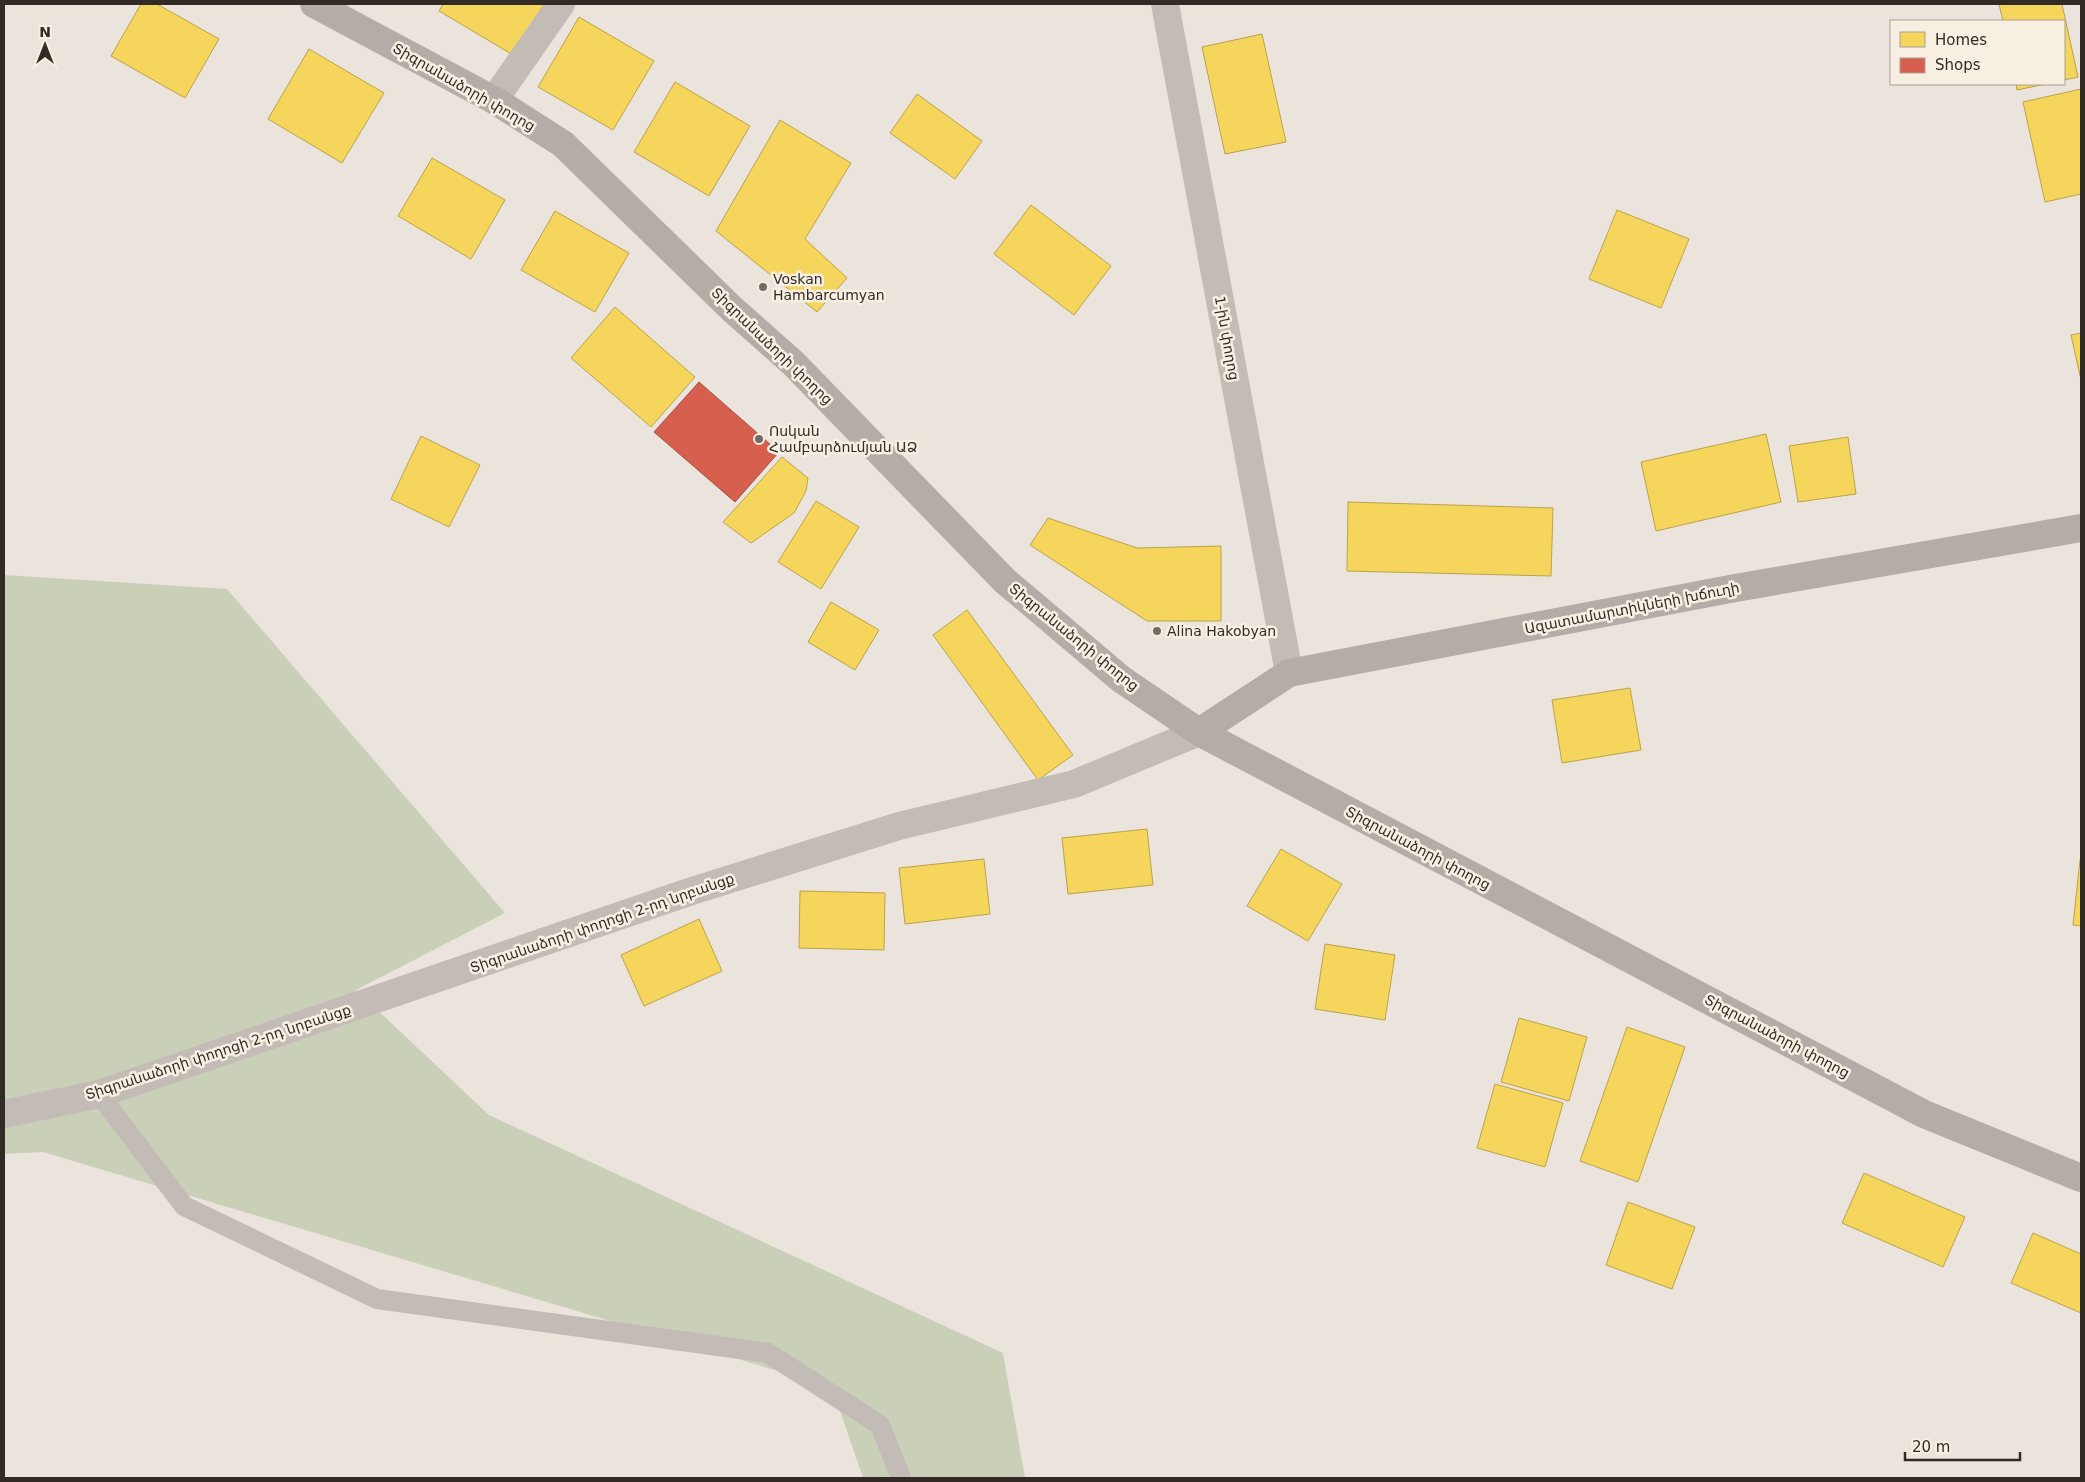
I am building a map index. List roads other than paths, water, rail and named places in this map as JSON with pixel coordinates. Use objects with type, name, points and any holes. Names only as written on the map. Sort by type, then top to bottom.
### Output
[{"type":"main road","name":"Տիգրանաձորի փողոց","points":[[314,4],[494,100],[563,144],[731,308],[793,363],[1005,581],[1120,679],[1199,732],[1924,1114],[2081,1178]]},
{"type":"main road","name":"Ազատամարտիկների խճուղի","points":[[1199,732],[1289,673],[1720,591],[2081,528]]},
{"type":"street","points":[[494,100],[561,4]]},
{"type":"street","name":"1-ին փողոց","points":[[1165,4],[1289,673]]},
{"type":"street","name":"Տիգրանաձորի փողոցի 2-րդ նրբանցք","points":[[10,1107],[99,1094],[758,870],[899,826],[1074,784],[1199,732]]},
{"type":"lane","points":[[99,1094],[184,1206],[377,1299],[768,1353],[880,1425],[901,1478]]},
{"type":"place","name":"Voskan Hambarcumyan","points":[[763,287]]},
{"type":"place","name":"Ոսկան Համբարձումյան ԱՁ","points":[[759,439]]},
{"type":"place","name":"Alina Hakobyan","points":[[1157,631]]}]
